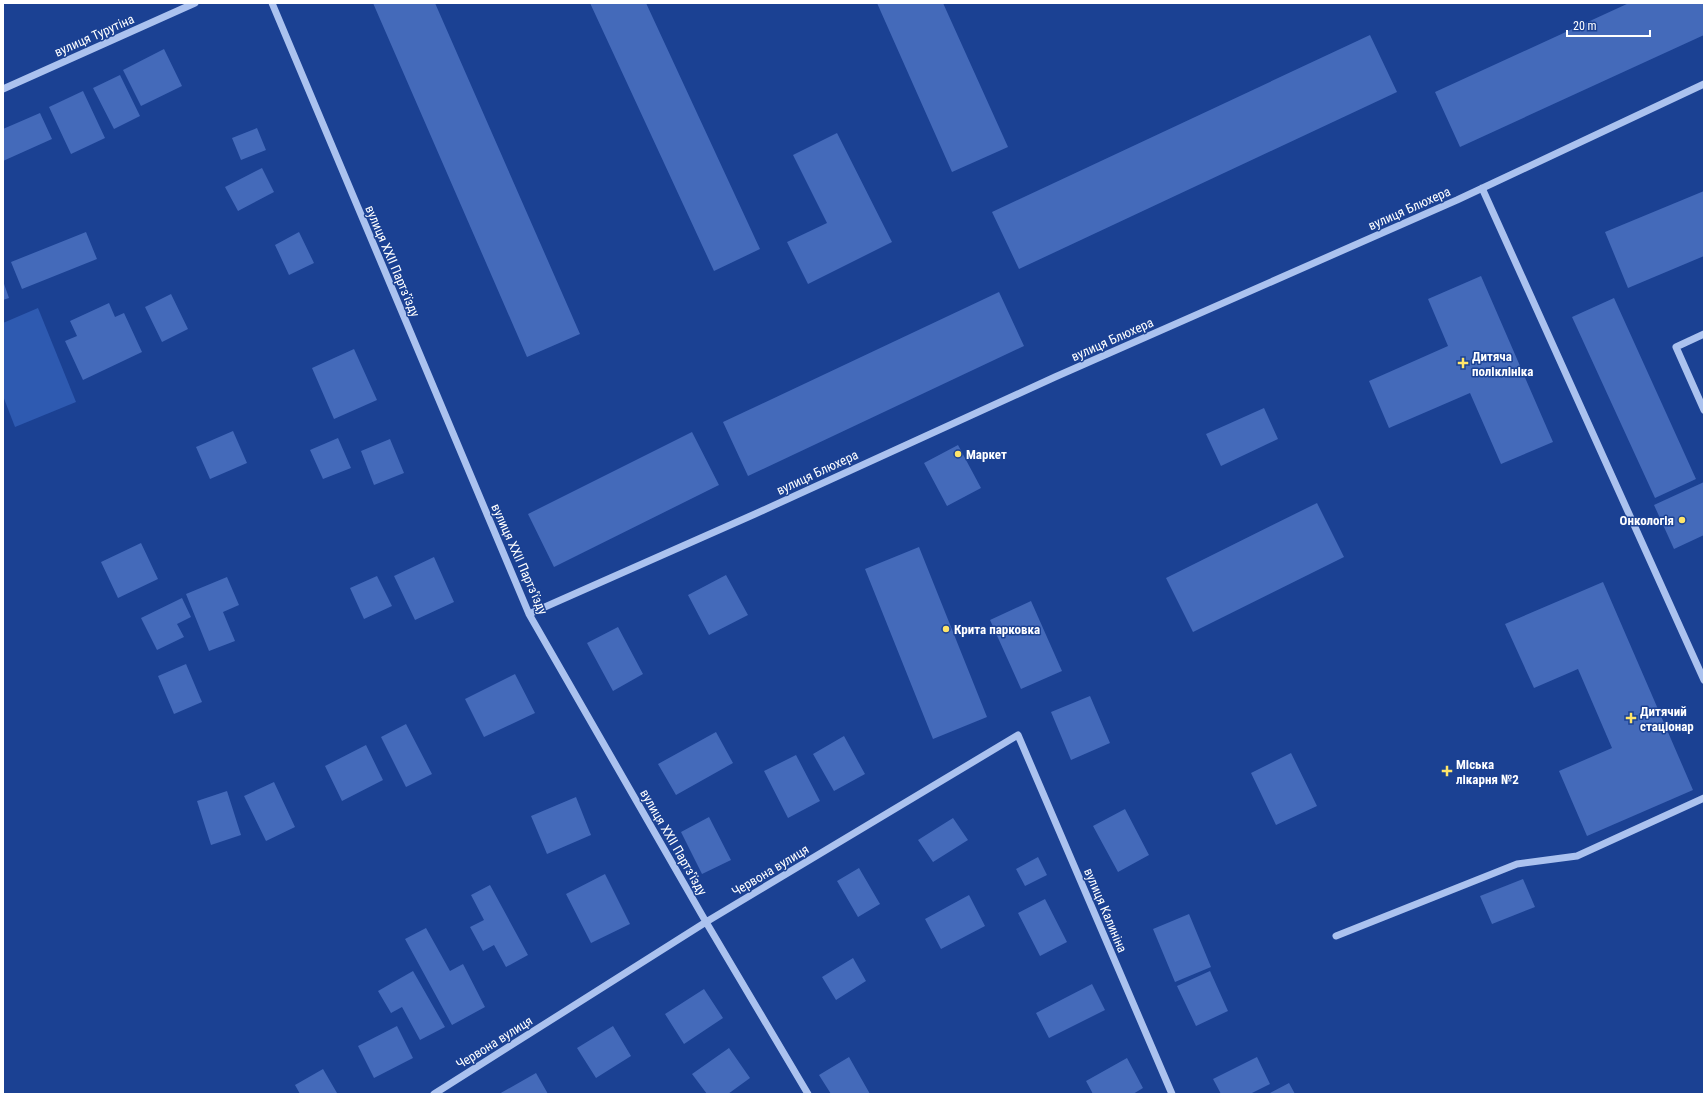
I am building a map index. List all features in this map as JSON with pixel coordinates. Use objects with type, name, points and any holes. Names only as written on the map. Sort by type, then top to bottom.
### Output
[{"type":"street","name":"вулиця Турутіна","points":[[3,89],[195,3]]},
{"type":"street","name":"вулиця XXII Партз'їзду","points":[[272,3],[529,614],[706,922],[808,1094]]},
{"type":"street","name":"вулиця Блюхера","points":[[529,614],[762,511],[1055,377],[1482,188],[1704,84]]},
{"type":"street","points":[[1482,188],[1704,680]]},
{"type":"street","points":[[1704,334],[1676,347],[1704,410]]},
{"type":"street","name":"Червона вулиця","points":[[434,1094],[706,922],[1018,735]]},
{"type":"street","name":"вулиця Калиніна","points":[[1018,735],[1172,1094]]},
{"type":"street","points":[[1336,936],[1517,864],[1577,856],[1704,798]]},
{"type":"shaded area","points":[[38,308],[76,402],[15,427],[3,396],[3,323]]},
{"type":"building","points":[[373,3],[435,3],[580,334],[527,357]]},
{"type":"building","points":[[590,3],[646,3],[760,249],[714,271]]},
{"type":"building","points":[[877,3],[943,3],[1008,147],[952,172]]},
{"type":"building","points":[[1629,3],[1704,3],[1704,35],[1460,147],[1435,92]]},
{"type":"building","points":[[1370,35],[1397,92],[1019,269],[992,212]]},
{"type":"building","points":[[164,49],[182,86],[141,106],[123,70]]},
{"type":"building","points":[[120,75],[140,116],[114,129],[93,88]]},
{"type":"building","points":[[83,91],[105,138],[71,154],[49,107]]},
{"type":"building","points":[[40,113],[52,139],[3,161],[3,129]]},
{"type":"building","points":[[257,128],[266,150],[241,160],[232,138]]},
{"type":"building","points":[[837,133],[892,242],[808,284],[787,242],[827,223],[793,155]]},
{"type":"building","points":[[262,168],[274,192],[238,211],[225,187]]},
{"type":"building","points":[[1704,191],[1704,256],[1628,288],[1605,232]]},
{"type":"building","points":[[86,232],[97,259],[22,289],[11,262]]},
{"type":"building","points":[[299,232],[314,263],[289,275],[275,245]]},
{"type":"building","name":"Дитяча поліклініка","points":[[1481,276],[1553,442],[1501,464],[1470,393],[1389,428],[1369,381],[1448,346],[1428,299]]},
{"type":"building","points":[[3,281],[9,298],[3,300]]},
{"type":"building","points":[[999,292],[1024,346],[748,476],[723,422]]},
{"type":"building","points":[[171,294],[188,329],[162,342],[145,307]]},
{"type":"building","points":[[1614,298],[1696,479],[1655,498],[1572,317]]},
{"type":"building","points":[[109,303],[115,317],[124,313],[142,352],[83,380],[65,341],[77,336],[70,321]]},
{"type":"building","points":[[354,349],[377,400],[334,419],[312,368]]},
{"type":"building","points":[[1264,408],[1278,439],[1221,466],[1206,434]]},
{"type":"building","points":[[233,431],[247,463],[210,479],[196,447]]},
{"type":"building","points":[[692,432],[719,485],[554,567],[528,514]]},
{"type":"building","points":[[338,438],[351,468],[323,479],[310,450]]},
{"type":"building","points":[[390,439],[404,473],[374,485],[361,451]]},
{"type":"building","points":[[958,445],[981,488],[947,506],[924,463]]},
{"type":"building","name":"Онкологія","points":[[1704,482],[1704,535],[1674,549],[1654,505]]},
{"type":"building","points":[[1317,503],[1344,557],[1193,632],[1166,578]]},
{"type":"building","points":[[141,543],[158,579],[118,598],[101,562]]},
{"type":"building","points":[[919,547],[987,717],[933,739],[865,569]]},
{"type":"building","points":[[434,557],[454,602],[415,620],[394,576]]},
{"type":"building","points":[[726,575],[748,615],[709,635],[688,595]]},
{"type":"building","points":[[377,576],[392,606],[364,619],[350,588]]},
{"type":"building","points":[[227,577],[239,605],[223,612],[235,641],[209,651],[186,594]]},
{"type":"building","name":"Дитячий стаціонар","points":[[1603,582],[1693,790],[1587,836],[1559,771],[1612,748],[1578,669],[1534,688],[1505,624]]},
{"type":"building","points":[[182,598],[191,617],[177,624],[184,637],[157,650],[141,618]]},
{"type":"building","points":[[1031,601],[1062,671],[1021,689],[990,620]]},
{"type":"building","points":[[618,627],[643,674],[613,691],[587,643]]},
{"type":"building","points":[[186,664],[202,702],[174,714],[158,676]]},
{"type":"building","points":[[515,674],[535,713],[484,737],[465,699]]},
{"type":"building","points":[[1090,696],[1110,743],[1071,760],[1051,712]]},
{"type":"building","points":[[406,724],[432,774],[406,787],[381,737]]},
{"type":"building","points":[[716,732],[733,763],[676,795],[658,764]]},
{"type":"building","points":[[844,736],[865,774],[834,791],[813,754]]},
{"type":"building","points":[[366,745],[383,780],[342,801],[325,766]]},
{"type":"building","points":[[1291,753],[1317,806],[1276,825],[1251,773]]},
{"type":"building","points":[[796,755],[820,801],[788,818],[764,771]]},
{"type":"building","points":[[274,782],[295,827],[266,841],[244,796]]},
{"type":"building","points":[[227,791],[241,835],[211,845],[197,801]]},
{"type":"building","points":[[576,797],[591,835],[547,854],[531,816]]},
{"type":"building","points":[[1125,809],[1149,855],[1118,872],[1093,826]]},
{"type":"building","points":[[709,817],[731,860],[702,874],[681,832]]},
{"type":"building","points":[[953,818],[968,840],[933,862],[918,840]]},
{"type":"building","points":[[1038,857],[1047,875],[1025,886],[1016,869]]},
{"type":"building","points":[[859,868],[880,904],[858,917],[837,881]]},
{"type":"building","points":[[605,874],[630,924],[591,943],[566,894]]},
{"type":"building","points":[[1523,879],[1535,907],[1492,924],[1480,896]]},
{"type":"building","points":[[490,885],[528,955],[506,967],[494,945],[483,951],[470,927],[484,920],[471,895]]},
{"type":"building","points":[[969,895],[985,926],[941,949],[925,919]]},
{"type":"building","points":[[1045,899],[1067,942],[1040,956],[1018,913]]},
{"type":"building","points":[[1189,914],[1211,967],[1175,982],[1153,929]]},
{"type":"building","points":[[426,928],[450,971],[463,964],[485,1007],[452,1025],[405,939]]},
{"type":"building","points":[[853,958],[866,981],[836,1000],[822,977]]},
{"type":"building","points":[[413,971],[445,1027],[420,1040],[402,1007],[391,1013],[378,991]]},
{"type":"building","points":[[1210,971],[1228,1011],[1196,1026],[1177,986]]},
{"type":"building","points":[[1092,984],[1105,1010],[1049,1038],[1036,1013]]},
{"type":"building","points":[[704,989],[723,1018],[684,1044],[665,1014]]},
{"type":"building","points":[[397,1026],[413,1058],[374,1078],[358,1046]]},
{"type":"building","points":[[613,1026],[631,1056],[596,1078],[577,1048]]},
{"type":"building","points":[[729,1048],[750,1078],[728,1094],[707,1094],[692,1074]]},
{"type":"building","points":[[849,1057],[870,1094],[831,1094],[819,1075]]},
{"type":"building","points":[[1257,1057],[1270,1084],[1250,1094],[1221,1094],[1213,1079]]},
{"type":"building","points":[[1127,1058],[1143,1088],[1133,1094],[1093,1094],[1086,1081]]},
{"type":"building","points":[[323,1069],[337,1093],[300,1094],[295,1085]]},
{"type":"building","points":[[536,1073],[548,1094],[499,1094]]},
{"type":"building","points":[[1289,1083],[1295,1094],[1268,1094]]},
{"type":"place","name":"Дитяча поліклініка","points":[[1463,363]]},
{"type":"place","name":"Маркет","points":[[958,454]]},
{"type":"place","name":"Онкологія","points":[[1682,520]]},
{"type":"place","name":"Крита парковка","points":[[946,629]]},
{"type":"place","name":"Дитячий стаціонар","points":[[1631,718]]},
{"type":"place","name":"Міська лікарня №2","points":[[1447,771]]}]
